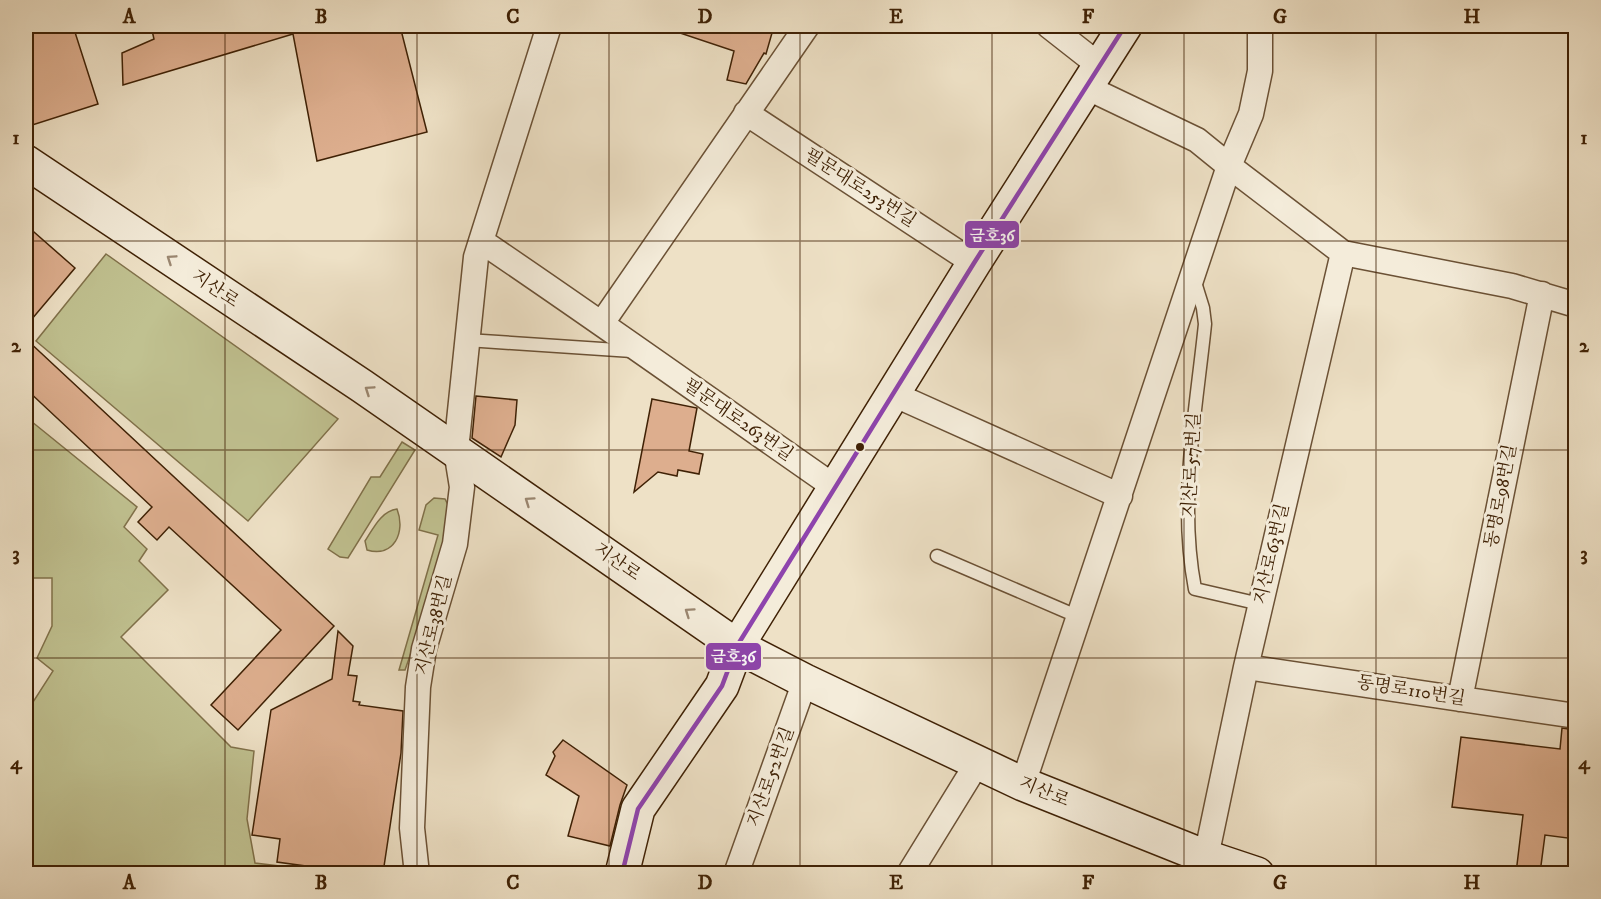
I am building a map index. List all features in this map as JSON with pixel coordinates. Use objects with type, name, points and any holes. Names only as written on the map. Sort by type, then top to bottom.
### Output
[{"type":"street","points":[[456,450],[476,256],[549,26]]},
{"type":"street","points":[[602,323],[807,26]]},
{"type":"street","points":[[1049,26],[1093,76],[1197,140],[1343,253],[1512,286],[1575,305]]},
{"type":"street","points":[[622,873],[638,809],[722,686],[737,645],[974,263],[1125,26]]},
{"type":"street","points":[[1023,784],[1229,166],[1251,114],[1260,71],[1260,26]]},
{"type":"street","name":"필문대로253번길","points":[[746,113],[974,263]]},
{"type":"street","name":"지산로","points":[[26,162],[362,386],[737,645],[806,681],[1023,784],[1243,872]]},
{"type":"street","name":"필문대로263번길","points":[[481,242],[602,323],[836,488]]},
{"type":"street","name":"지산로63번길","points":[[1206,857],[1260,604],[1343,253]]},
{"type":"street","name":"동명로98번길","points":[[1460,699],[1542,294]]},
{"type":"street","points":[[893,394],[1120,496]]},
{"type":"street","name":"지산로38번길","points":[[417,873],[412,828],[418,687],[424,649],[455,544],[462,486],[456,450]]},
{"type":"street","name":"동명로110번길","points":[[1246,667],[1575,716]]},
{"type":"street","name":"지산로52번길","points":[[736,873],[806,681]]},
{"type":"street","points":[[909,873],[978,762]]},
{"type":"lane","name":"지산로57번길","points":[[1193,275],[1203,308],[1205,324],[1191,433],[1188,504],[1190,566],[1195,590],[1260,604]]},
{"type":"lane","points":[[467,340],[640,351]]},
{"type":"lane","points":[[937,556],[1079,617]]},
{"type":"green space","points":[[106,254],[338,419],[248,521],[36,341]]},
{"type":"green space","points":[[26,417],[137,507],[124,527],[147,549],[139,561],[168,590],[121,637],[231,747],[254,751],[247,819],[255,863],[338,873],[26,873],[26,713],[53,671],[37,658],[52,626],[52,578],[26,578]]},
{"type":"green space","points":[[402,442],[415,450],[348,558],[340,557],[328,549],[371,477],[380,477]]},
{"type":"green space","points":[[434,498],[445,499],[449,507],[441,567],[405,670],[399,670],[438,535],[419,530],[426,505]]},
{"type":"green space","points":[[397,509],[400,526],[396,541],[384,550],[367,550],[365,541],[374,526],[386,513]]},
{"type":"building","points":[[26,26],[73,26],[98,104],[26,127]]},
{"type":"building","points":[[151,26],[400,26],[427,132],[317,161],[293,34],[123,85],[122,53],[154,39]]},
{"type":"building","points":[[668,26],[774,26],[766,54],[764,53],[746,84],[727,80],[734,51],[668,29]]},
{"type":"building","points":[[26,225],[75,268],[26,326]]},
{"type":"building","points":[[26,339],[334,626],[238,730],[211,705],[281,630],[169,527],[157,540],[138,522],[152,507],[26,389]]},
{"type":"building","points":[[476,396],[517,400],[515,425],[501,457],[472,438]]},
{"type":"building","points":[[652,399],[697,408],[689,451],[703,454],[699,474],[678,470],[677,476],[658,472],[634,492]]},
{"type":"building","points":[[338,631],[353,646],[348,675],[357,676],[353,701],[360,702],[359,705],[403,711],[401,753],[383,873],[357,873],[277,862],[280,839],[252,835],[271,710],[332,679]]},
{"type":"building","points":[[1562,728],[1575,730],[1575,839],[1545,835],[1540,873],[1516,873],[1523,815],[1452,807],[1461,737],[1560,749]]},
{"type":"building","points":[[563,740],[627,785],[610,846],[568,836],[579,796],[546,775],[555,756],[553,752]]},
{"type":"transit line","name":"금호36","points":[[622,874],[638,809],[722,686],[737,646],[974,263],[1125,26]]}]
